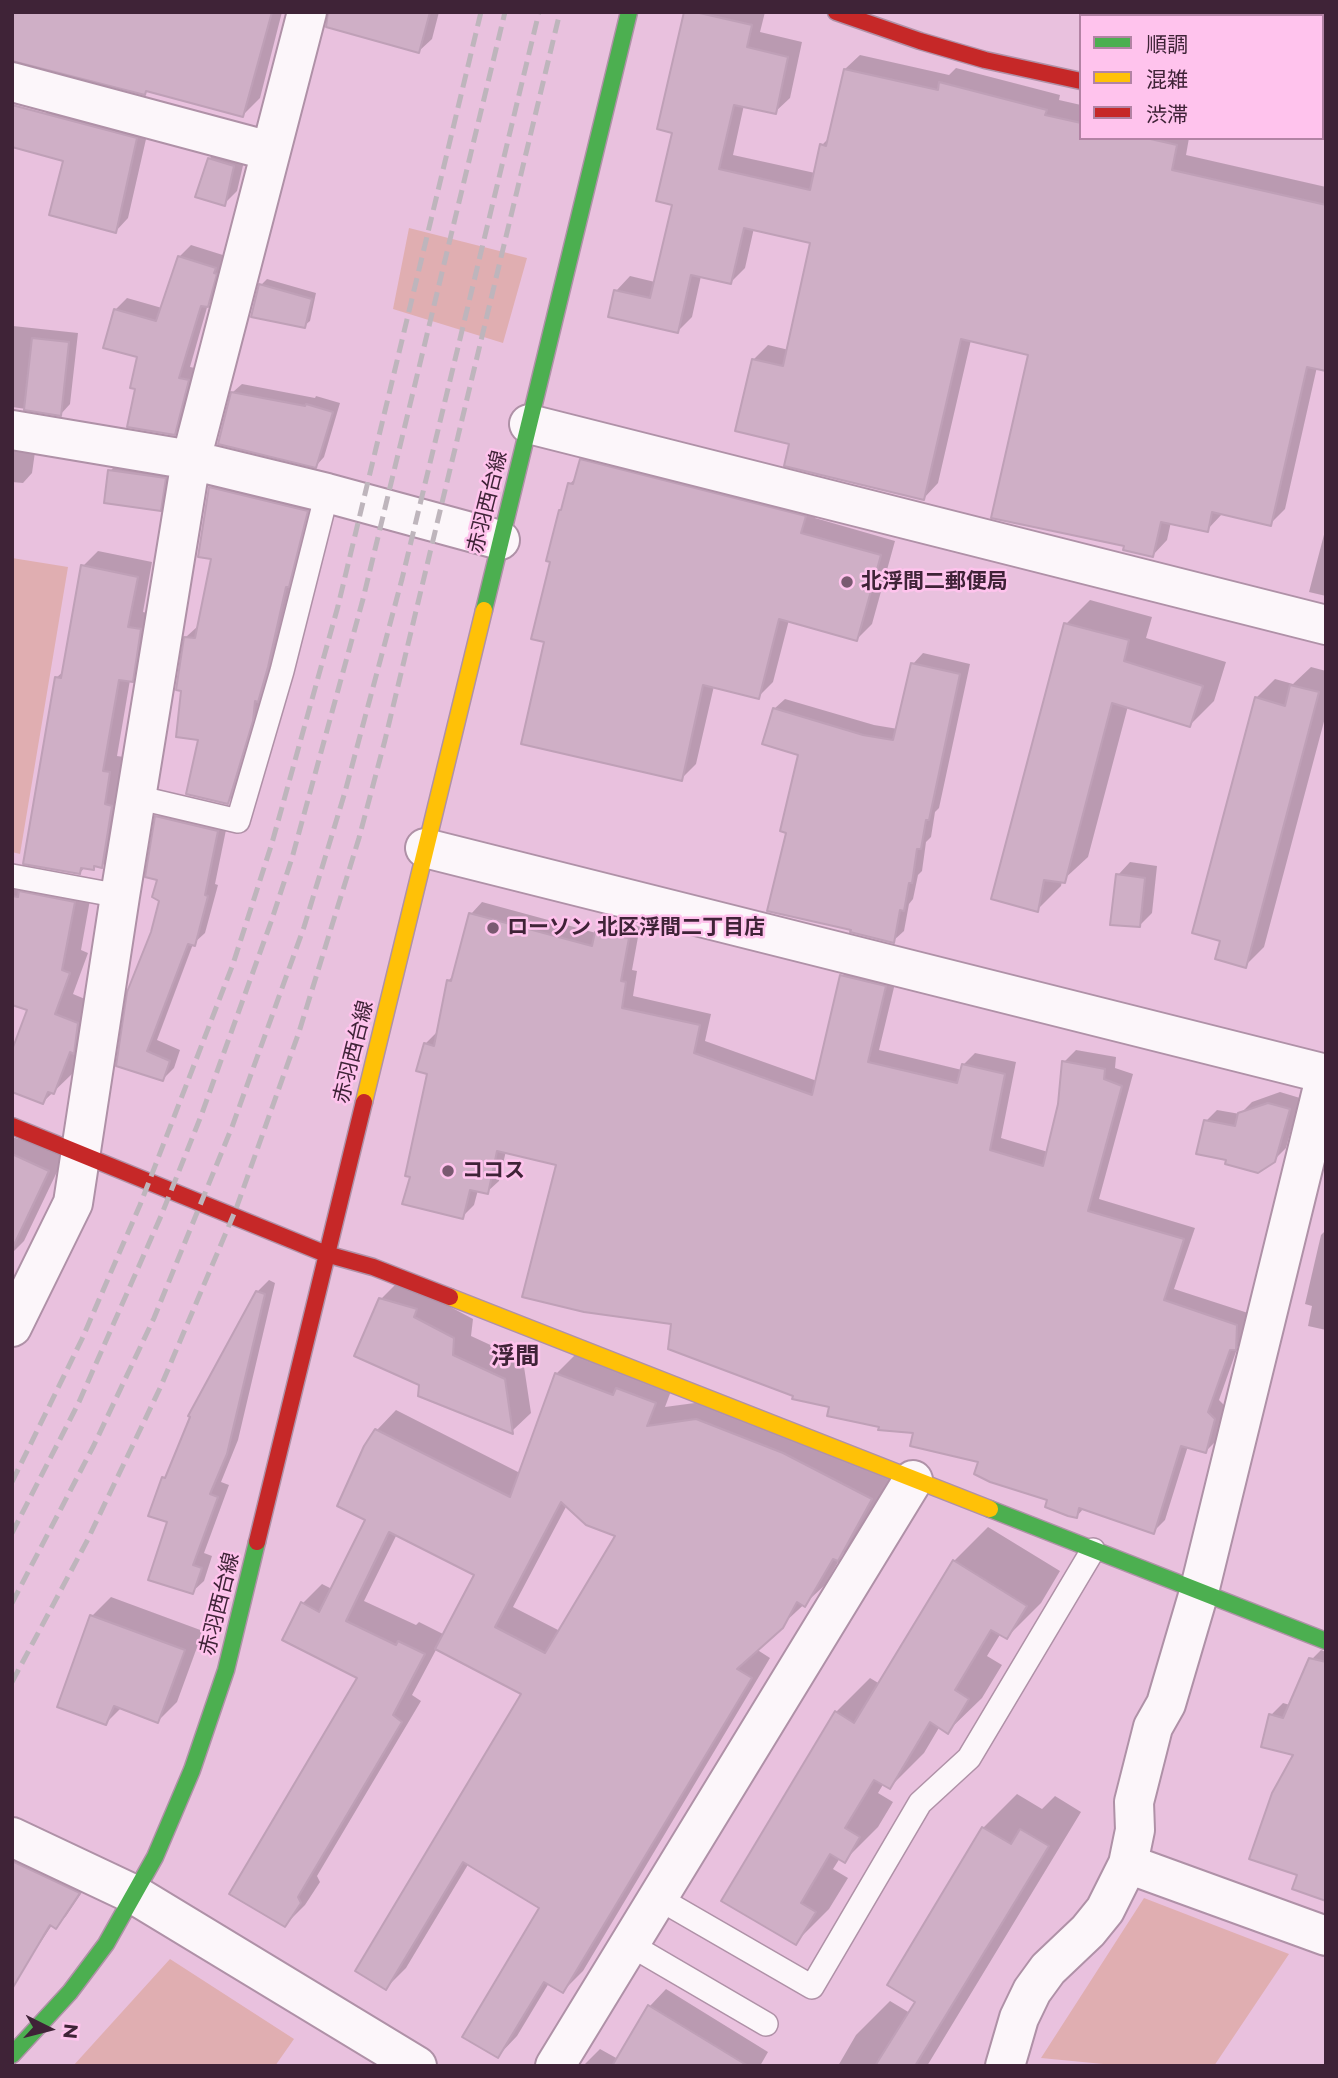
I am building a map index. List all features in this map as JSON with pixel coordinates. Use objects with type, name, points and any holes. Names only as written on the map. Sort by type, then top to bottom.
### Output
[{"type":"main road","name":"赤羽西台線","points":[[12,2055],[70,1992],[106,1944],[135,1895],[155,1857],[187,1783],[226,1670],[629,12]]},
{"type":"main road","points":[[836,12],[985,60],[1079,81]]},
{"type":"main road","points":[[12,1126],[326,1254],[373,1267],[1326,1641]]},
{"type":"street","points":[[12,1327],[73,1203],[191,460],[307,12]]},
{"type":"street","points":[[12,82],[270,151]]},
{"type":"street","points":[[529,424],[1326,625]]},
{"type":"street","points":[[12,430],[191,460],[327,493],[500,540]]},
{"type":"street","points":[[425,848],[1326,1074],[1199,1592],[1166,1704],[1153,1727],[1140,1777],[1134,1802],[1135,1830],[1128,1864],[1105,1910],[1088,1931],[1048,1969],[1032,1991],[1019,2018],[1005,2066]]},
{"type":"street","points":[[555,2066],[913,1480]]},
{"type":"street","points":[[12,1837],[135,1895],[417,2066]]},
{"type":"street","points":[[1128,1864],[1326,1936]]},
{"type":"lane","points":[[136,797],[238,821],[282,671],[327,493]]},
{"type":"lane","points":[[12,876],[120,896]]},
{"type":"lane","points":[[658,1898],[812,1987],[920,1803],[969,1758],[1093,1550]]},
{"type":"lane","points":[[629,1944],[766,2024]]},
{"type":"shaded area","points":[[409,228],[527,258],[503,343],[393,309]]},
{"type":"shaded area","points":[[12,558],[68,567],[20,854],[12,852]]},
{"type":"shaded area","points":[[1144,1898],[1289,1954],[1214,2066],[1124,2066],[1041,2058]]},
{"type":"shaded area","points":[[170,1959],[294,2039],[275,2066],[73,2066]]},
{"type":"building","points":[[12,12],[272,12],[243,117],[146,91],[145,95],[12,61]]},
{"type":"building","points":[[328,12],[430,12],[419,53],[326,27]]},
{"type":"building","points":[[684,12],[695,12],[752,25],[747,47],[788,57],[776,114],[734,105],[719,169],[810,190],[820,144],[826,146],[844,69],[938,90],[939,82],[1047,110],[1045,115],[1079,123],[1079,140],[1155,140],[1177,145],[1172,170],[1326,205],[1326,371],[1307,367],[1271,526],[1212,512],[1208,532],[1161,522],[1153,557],[1123,550],[1124,546],[991,518],[1028,355],[961,339],[924,500],[784,466],[789,444],[735,431],[752,359],[783,366],[810,243],[744,228],[731,284],[691,275],[678,333],[608,317],[614,290],[650,298],[672,205],[656,201],[672,133],[657,129]]},
{"type":"building","points":[[12,105],[137,138],[116,233],[49,215],[63,161],[12,147]]},
{"type":"building","points":[[208,158],[234,166],[225,206],[195,197]]},
{"type":"building","points":[[178,256],[216,268],[214,273],[217,274],[208,307],[201,306],[179,378],[189,380],[175,435],[127,427],[135,389],[130,388],[137,357],[103,348],[114,309],[156,321]]},
{"type":"building","points":[[259,284],[312,299],[305,328],[251,317]]},
{"type":"building","points":[[32,338],[69,342],[61,416],[24,410]]},
{"type":"building","points":[[231,392],[305,406],[306,404],[333,412],[316,468],[218,444]]},
{"type":"building","points":[[580,459],[806,516],[801,533],[881,555],[857,641],[779,619],[759,699],[703,685],[682,781],[521,744],[544,642],[531,639],[550,562],[546,561],[568,483],[573,484]]},
{"type":"building","points":[[108,470],[166,478],[161,511],[104,503]]},
{"type":"building","points":[[209,487],[308,511],[289,587],[286,587],[268,667],[258,702],[255,701],[253,721],[228,804],[186,794],[198,740],[176,737],[181,691],[176,690],[184,637],[195,638],[211,559],[198,557]]},
{"type":"building","points":[[81,565],[138,577],[128,627],[141,629],[133,682],[119,680],[103,771],[110,772],[105,804],[112,806],[102,868],[81,868],[80,874],[23,864],[55,677],[61,678]]},
{"type":"building","points":[[1064,623],[1129,640],[1124,661],[1203,686],[1190,727],[1112,703],[1065,883],[1044,880],[1038,912],[991,899]]},
{"type":"building","points":[[911,663],[960,674],[929,820],[926,820],[921,849],[917,849],[912,883],[909,883],[904,911],[900,910],[894,943],[767,911],[786,833],[780,831],[798,755],[762,744],[773,708],[863,735],[893,740]]},
{"type":"building","points":[[1290,685],[1319,692],[1246,968],[1215,959],[1220,941],[1192,933],[1255,697],[1285,706]]},
{"type":"building","points":[[155,816],[218,831],[205,895],[208,896],[195,946],[188,944],[147,1051],[170,1061],[163,1081],[116,1066],[127,992],[151,932],[159,901],[152,897],[157,880],[145,877]]},
{"type":"building","points":[[1116,874],[1145,878],[1140,927],[1110,925]]},
{"type":"building","points":[[19,891],[75,902],[62,970],[70,973],[55,1014],[78,1023],[74,1054],[70,1052],[54,1094],[48,1092],[43,1104],[12,1092],[12,1050],[27,1010],[12,1005],[12,896],[18,897]]},
{"type":"building","points":[[469,913],[592,946],[595,932],[629,938],[621,981],[626,982],[622,1008],[700,1025],[694,1053],[812,1095],[840,975],[886,986],[868,1062],[957,1083],[962,1064],[1005,1074],[990,1150],[1043,1166],[1058,1104],[1062,1061],[1105,1069],[1104,1079],[1122,1086],[1088,1211],[1184,1239],[1164,1300],[1237,1325],[1236,1350],[1230,1350],[1208,1412],[1215,1419],[1206,1453],[1181,1446],[1154,1534],[1079,1508],[1077,1518],[1068,1516],[1045,1507],[1047,1500],[990,1482],[974,1474],[978,1462],[910,1446],[913,1433],[878,1430],[879,1427],[827,1416],[829,1407],[792,1399],[793,1396],[668,1349],[671,1324],[584,1312],[522,1297],[556,1165],[497,1151],[488,1194],[470,1190],[463,1219],[402,1204],[410,1177],[405,1176],[427,1074],[416,1071],[424,1043],[434,1046],[447,980],[451,981]]},
{"type":"building","points":[[1268,1103],[1290,1109],[1275,1162],[1258,1173],[1225,1164],[1226,1160],[1196,1154],[1204,1120],[1235,1126],[1238,1113]]},
{"type":"building","points":[[12,1154],[49,1171],[12,1249]]},
{"type":"building","points":[[256,1291],[265,1294],[227,1454],[210,1494],[218,1497],[193,1565],[202,1568],[193,1594],[148,1580],[167,1522],[148,1516],[162,1477],[165,1478],[190,1417],[188,1416]]},
{"type":"building","points":[[379,1298],[417,1309],[414,1317],[454,1338],[453,1355],[505,1379],[513,1434],[418,1396],[419,1385],[354,1356]]},
{"type":"building","points":[[555,1373],[613,1395],[616,1388],[656,1403],[647,1426],[696,1419],[783,1453],[872,1499],[838,1561],[833,1559],[805,1607],[797,1602],[783,1628],[737,1669],[752,1678],[563,1993],[544,1982],[498,2058],[462,2037],[539,1908],[463,1862],[386,1990],[355,1971],[521,1694],[435,1649],[474,1575],[389,1532],[346,1621],[396,1645],[398,1641],[425,1654],[393,1715],[402,1722],[298,1897],[301,1903],[285,1927],[229,1894],[357,1678],[282,1640],[301,1602],[319,1612],[365,1520],[337,1506],[364,1446],[375,1429],[510,1497]],"holes":[[[561,1502],[586,1525],[615,1536],[545,1653],[495,1627]]]},
{"type":"building","points":[[953,1560],[1027,1606],[1007,1639],[991,1630],[955,1690],[969,1699],[948,1734],[930,1722],[890,1789],[874,1780],[845,1828],[860,1837],[845,1863],[830,1854],[801,1903],[816,1912],[796,1945],[721,1901],[835,1711],[854,1723]]},
{"type":"building","points":[[90,1615],[185,1650],[158,1723],[114,1706],[106,1725],[57,1707]]},
{"type":"building","points":[[1309,1658],[1326,1662],[1326,1901],[1292,1889],[1297,1875],[1249,1859],[1272,1793],[1293,1755],[1261,1747],[1269,1714],[1283,1718]]},
{"type":"building","points":[[982,1827],[1011,1844],[1020,1829],[1049,1846],[915,2066],[875,2066],[915,2002],[887,1985]]},
{"type":"building","points":[[12,1861],[80,1893],[56,1929],[50,1925],[12,1989]]},
{"type":"building","points":[[648,2005],[748,2066],[612,2066]]},
{"type":"railway","points":[[12,1482],[82,1339],[140,1205],[233,964],[272,843],[338,606],[481,12]]},
{"type":"railway","points":[[12,1533],[79,1402],[161,1216],[201,1116],[292,858],[363,599],[505,12]]},
{"type":"railway","points":[[12,1603],[94,1445],[154,1318],[232,1127],[304,927],[345,792],[402,579],[539,12]]},
{"type":"railway","points":[[12,1682],[87,1541],[161,1386],[236,1209],[299,1032],[359,838],[385,740],[560,12]]},
{"type":"traffic: fast","points":[[484,610],[629,12]]},
{"type":"traffic: fast","points":[[990,1509],[1326,1641]]},
{"type":"traffic: fast","points":[[12,2055],[70,1992],[106,1944],[155,1857],[192,1770],[226,1670],[257,1542]]},
{"type":"traffic: slow","points":[[364,1102],[484,610]]},
{"type":"traffic: slow","points":[[450,1297],[990,1509]]},
{"type":"traffic: jam","points":[[836,12],[985,60],[1079,81]]},
{"type":"traffic: jam","points":[[257,1542],[364,1102]]},
{"type":"traffic: jam","points":[[12,1126],[326,1254],[373,1267],[450,1297]]},
{"type":"place","name":"北浮間二郵便局","points":[[847,582]]},
{"type":"place","name":"ローソン 北区浮間二丁目店","points":[[493,928]]},
{"type":"place","name":"ココス","points":[[448,1171]]},
{"type":"district","name":"浮間","points":[[515,1357]]}]
